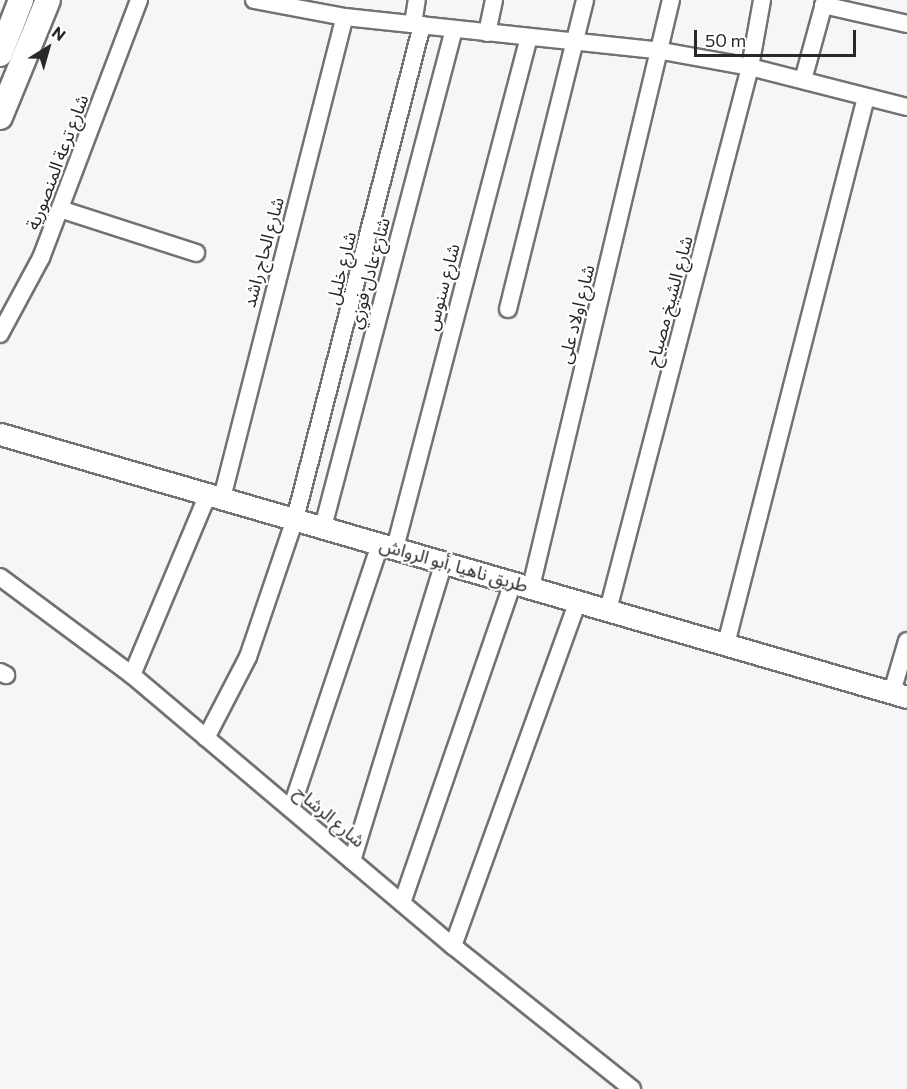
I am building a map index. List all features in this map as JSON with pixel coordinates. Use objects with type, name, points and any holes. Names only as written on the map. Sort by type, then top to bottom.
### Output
[{"type":"main road","points":[[0,54],[21,0]]},
{"type":"main road","points":[[0,117],[48,0]]},
{"type":"street","name":"شارع ترعة المنصورية","points":[[0,334],[31,281],[139,0]]},
{"type":"street","points":[[254,0],[345,17],[662,51],[750,67],[907,107]]},
{"type":"street","name":"شارع خليل","points":[[206,738],[248,657],[295,519],[418,25],[417,0]]},
{"type":"street","points":[[486,33],[494,0]]},
{"type":"street","points":[[508,309],[585,0]]},
{"type":"street","name":"شارع اولاد على","points":[[402,903],[522,584],[662,51],[671,0]]},
{"type":"street","name":"شارع الشيخ مصباح","points":[[608,610],[750,67],[762,0]]},
{"type":"street","points":[[803,80],[824,3],[907,24]]},
{"type":"street","name":"شارع الحاج راشد","points":[[132,675],[215,496],[345,17]]},
{"type":"street","name":"شارع عادل فوزي","points":[[323,527],[454,29]]},
{"type":"street","name":"شارع سنوس","points":[[291,809],[387,546],[529,37]]},
{"type":"street","points":[[726,644],[866,97]]},
{"type":"street","points":[[60,209],[196,253]]},
{"type":"street","name":"طريق ناهيا ,أبو الرواش","points":[[0,434],[900,694]]},
{"type":"street","points":[[352,861],[444,562]]},
{"type":"street","name":"شارع الرشاح","points":[[0,577],[132,675],[453,946],[632,1089]]},
{"type":"street","points":[[453,946],[578,601]]},
{"type":"street","points":[[900,694],[907,641]]}]
